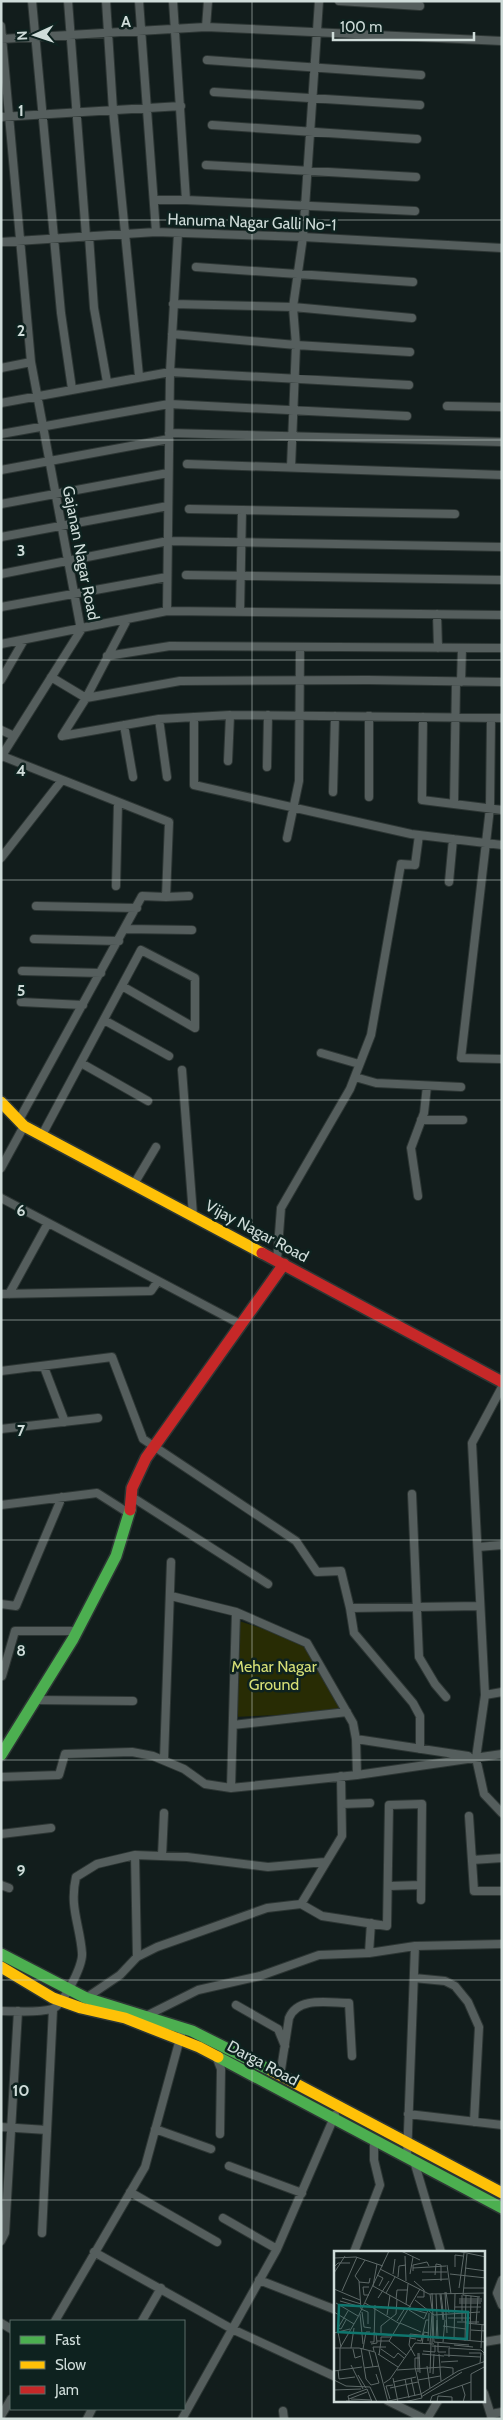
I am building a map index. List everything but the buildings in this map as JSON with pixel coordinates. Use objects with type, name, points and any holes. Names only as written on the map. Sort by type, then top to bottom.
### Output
[{"type":"street","points":[[32,1],[53,238],[72,389]]},
{"type":"street","points":[[68,1],[94,308],[107,382]]},
{"type":"street","points":[[106,1],[113,110],[139,376]]},
{"type":"street","points":[[140,1],[156,232]]},
{"type":"street","points":[[173,1],[186,200]]},
{"type":"street","points":[[206,27],[208,1]]},
{"type":"street","points":[[291,467],[296,345],[293,308],[303,237],[319,1]]},
{"type":"street","points":[[339,1],[420,6]]},
{"type":"street","name":"Gajanan Nagar Road","points":[[1,26],[5,117],[21,240],[31,362],[81,630],[2,756]]},
{"type":"street","points":[[2,39],[206,27],[502,41]]},
{"type":"street","points":[[207,60],[421,75]]},
{"type":"street","points":[[214,92],[420,105]]},
{"type":"street","points":[[5,117],[181,106]]},
{"type":"street","points":[[212,125],[417,139]]},
{"type":"street","points":[[206,165],[416,178]]},
{"type":"street","points":[[154,200],[415,211]]},
{"type":"street","name":"Hanuma Nagar Galli No-1","points":[[1,242],[156,232],[303,237],[502,248]]},
{"type":"street","points":[[167,612],[169,404],[178,233]]},
{"type":"street","points":[[196,267],[298,272],[413,282]]},
{"type":"street","points":[[173,304],[293,308],[412,318]]},
{"type":"street","points":[[172,334],[296,345],[410,352]]},
{"type":"street","points":[[1,368],[31,362]]},
{"type":"street","points":[[1,402],[170,372],[409,385]]},
{"type":"street","points":[[1,434],[169,404],[407,416]]},
{"type":"street","points":[[447,406],[502,407]]},
{"type":"street","points":[[1,470],[169,436],[292,436],[502,442]]},
{"type":"street","points":[[187,464],[502,475]]},
{"type":"street","points":[[1,504],[168,473]]},
{"type":"street","points":[[1,537],[168,506]]},
{"type":"street","points":[[189,509],[455,514]]},
{"type":"street","points":[[240,612],[242,510]]},
{"type":"street","points":[[1,574],[168,541],[502,547]]},
{"type":"street","points":[[186,576],[502,580]]},
{"type":"street","points":[[1,607],[167,577]]},
{"type":"street","points":[[1,644],[167,612],[502,615]]},
{"type":"street","points":[[437,614],[438,648]]},
{"type":"street","points":[[127,620],[86,698],[62,736],[159,719],[230,715],[502,718]]},
{"type":"street","points":[[1,680],[24,640]]},
{"type":"street","points":[[107,656],[170,646],[502,648]]},
{"type":"street","points":[[287,838],[299,781],[300,648]]},
{"type":"street","points":[[454,804],[455,717],[462,648]]},
{"type":"street","points":[[52,676],[86,698],[180,681],[502,682]]},
{"type":"street","points":[[228,761],[230,715]]},
{"type":"street","points":[[267,767],[268,715]]},
{"type":"street","points":[[333,792],[335,716]]},
{"type":"street","points":[[369,716],[369,797]]},
{"type":"street","points":[[194,717],[194,785],[419,835],[502,845]]},
{"type":"street","points":[[423,717],[422,800],[502,810]]},
{"type":"street","points":[[491,718],[490,808],[487,844],[461,1058],[502,1059]]},
{"type":"street","points":[[159,719],[167,777]]},
{"type":"street","points":[[124,725],[133,777]]},
{"type":"street","points":[[1,730],[14,736]]},
{"type":"street","points":[[2,756],[169,822],[166,896]]},
{"type":"street","points":[[1,858],[62,780]]},
{"type":"street","points":[[116,886],[118,802]]},
{"type":"street","points":[[1,1755],[77,1631],[116,1556],[130,1514],[132,1488],[146,1458],[242,1324],[281,1262],[281,1208],[350,1089],[371,1035],[401,864],[415,866],[419,835]]},
{"type":"street","points":[[449,882],[453,839]]},
{"type":"street","points":[[1,1168],[21,1123],[142,896],[189,896]]},
{"type":"street","points":[[36,906],[137,908]]},
{"type":"street","points":[[126,928],[192,930]]},
{"type":"street","points":[[34,939],[119,941]]},
{"type":"street","points":[[42,1135],[141,950],[195,978],[195,1028],[122,986]]},
{"type":"street","points":[[22,971],[101,973]]},
{"type":"street","points":[[21,1002],[83,1005]]},
{"type":"street","points":[[104,1020],[169,1056]]},
{"type":"street","points":[[321,1053],[359,1064]]},
{"type":"street","points":[[81,1063],[148,1101]]},
{"type":"street","points":[[182,1070],[193,1215]]},
{"type":"street","points":[[355,1076],[376,1083],[461,1087]]},
{"type":"street","points":[[418,1196],[411,1148],[421,1120],[427,1086]]},
{"type":"street","name":"Vijay Nagar Road","points":[[1,1102],[21,1123],[42,1135],[502,1382]]},
{"type":"street","points":[[421,1120],[464,1120]]},
{"type":"street","points":[[134,1184],[156,1146]]},
{"type":"street","points":[[1,1198],[158,1282],[242,1324]]},
{"type":"street","points":[[5,1294],[48,1223]]},
{"type":"street","points":[[5,1294],[151,1292],[158,1282]]},
{"type":"street","points":[[1,1371],[112,1357],[143,1439],[296,1541],[317,1572],[341,1571],[350,1608],[352,1627],[356,1637],[413,1703],[420,1716],[420,1748]]},
{"type":"street","points":[[44,1367],[65,1422]]},
{"type":"street","points":[[502,1388],[472,1443],[485,1694],[476,1758],[484,1794],[502,1813]]},
{"type":"street","points":[[1,1429],[98,1418]]},
{"type":"street","points":[[1,1505],[97,1493],[130,1514]]},
{"type":"street","points":[[412,1494],[418,1608],[418,1657],[435,1684],[446,1697]]},
{"type":"street","points":[[1,1604],[16,1606],[62,1497]]},
{"type":"street","points":[[132,1497],[268,1584]]},
{"type":"street","points":[[478,1547],[502,1545]]},
{"type":"street","points":[[164,1759],[171,1562]]},
{"type":"street","points":[[171,1596],[236,1612],[307,1643],[353,1723],[356,1739],[357,1775]]},
{"type":"street","points":[[350,1608],[480,1606]]},
{"type":"street","points":[[231,1788],[236,1612]]},
{"type":"street","points":[[2,1676],[15,1631],[77,1631]]},
{"type":"street","points":[[485,1694],[502,1692]]},
{"type":"street","points":[[35,1700],[133,1701]]},
{"type":"street","points":[[233,1725],[346,1712]]},
{"type":"street","points":[[356,1739],[476,1758]]},
{"type":"street","points":[[1,1777],[59,1775],[65,1754],[132,1752],[164,1759],[205,1784],[231,1788],[357,1775],[502,1754]]},
{"type":"street","points":[[301,1904],[342,1836],[341,1776]]},
{"type":"street","points":[[342,1804],[370,1803]]},
{"type":"street","points":[[86,1998],[120,1975],[137,1957],[157,1947],[267,1908],[301,1904],[322,1916],[387,1926],[389,1805],[422,1804],[421,1900]]},
{"type":"street","points":[[162,1856],[164,1812]]},
{"type":"street","points":[[469,1816],[474,1891],[502,1891]]},
{"type":"street","points":[[1,1834],[52,1828]]},
{"type":"street","points":[[1,2011],[53,2009],[63,2002],[82,1955],[74,1918],[72,1893],[76,1877],[97,1864],[135,1854],[268,1867],[325,1862]]},
{"type":"street","points":[[135,1854],[137,1957]]},
{"type":"street","points":[[472,1860],[502,1858]]},
{"type":"street","points":[[389,1886],[421,1885]]},
{"type":"street","points":[[369,1953],[371,1924]]},
{"type":"street","points":[[146,2016],[198,1990],[260,1976],[319,1955],[369,1953],[415,1946],[502,1944]]},
{"type":"street","points":[[415,1946],[407,2144],[442,2251]]},
{"type":"street","name":"Darga Road","points":[[1,1954],[86,1998],[146,2016],[181,2033],[216,2056],[335,2113],[407,2144],[502,2193]]},
{"type":"street","name":"Darga Road","points":[[1,1967],[63,2002],[181,2033],[226,2047],[280,2076],[374,2140],[502,2208]]},
{"type":"street","points":[[414,1978],[445,1981],[455,1986],[468,2002],[479,2027],[474,2122]]},
{"type":"street","points":[[280,2076],[289,2018],[292,2011],[298,2005],[349,2003],[352,2056]]},
{"type":"street","points":[[236,2005],[278,2029],[285,2046]]},
{"type":"street","points":[[42,2232],[53,2009]]},
{"type":"street","points":[[1,2241],[5,2233],[18,2011]]},
{"type":"street","points":[[56,2320],[145,2167],[181,2033]]},
{"type":"street","points":[[216,2056],[221,2069],[220,2134]]},
{"type":"street","points":[[182,2419],[277,2249],[335,2113]]},
{"type":"street","points":[[408,2114],[502,2125]]},
{"type":"street","points":[[1,2127],[47,2130]]},
{"type":"street","points":[[155,2129],[211,2149]]},
{"type":"street","points":[[354,2251],[380,2185],[374,2160],[374,2140]]},
{"type":"street","points":[[229,2166],[302,2193]]},
{"type":"street","points":[[130,2192],[217,2242]]},
{"type":"street","points":[[223,2218],[277,2249]]},
{"type":"street","points":[[94,2252],[232,2329],[334,2376]]},
{"type":"street","points":[[259,2280],[334,2309]]},
{"type":"street","points":[[502,2280],[497,2293],[502,2305]]},
{"type":"street","points":[[143,2320],[161,2288]]},
{"type":"street","points":[[486,2342],[502,2339]]},
{"type":"street","points":[[486,2400],[491,2416],[502,2412]]},
{"type":"street","points":[[1,2416],[10,2401]]},
{"type":"street","points":[[390,2402],[426,2419],[437,2402]]},
{"type":"green space","name":"Mehar Nagar Ground","points":[[236,1620],[307,1643],[347,1712],[233,1717]]},
{"type":"traffic: fast","points":[[1,1755],[73,1639],[116,1556],[130,1510]]},
{"type":"traffic: fast","points":[[1,1954],[86,1998],[192,2031],[272,2071]]},
{"type":"traffic: fast","points":[[218,2057],[502,2208]]},
{"type":"traffic: slow","points":[[1,1102],[24,1126],[262,1253]]},
{"type":"traffic: slow","points":[[1,1967],[53,1998],[81,2008],[125,2018],[199,2047],[218,2057]]},
{"type":"traffic: slow","points":[[272,2071],[502,2193]]},
{"type":"traffic: jam","points":[[262,1253],[502,1382]]},
{"type":"traffic: jam","points":[[130,1510],[132,1488],[146,1458],[284,1264]]}]
